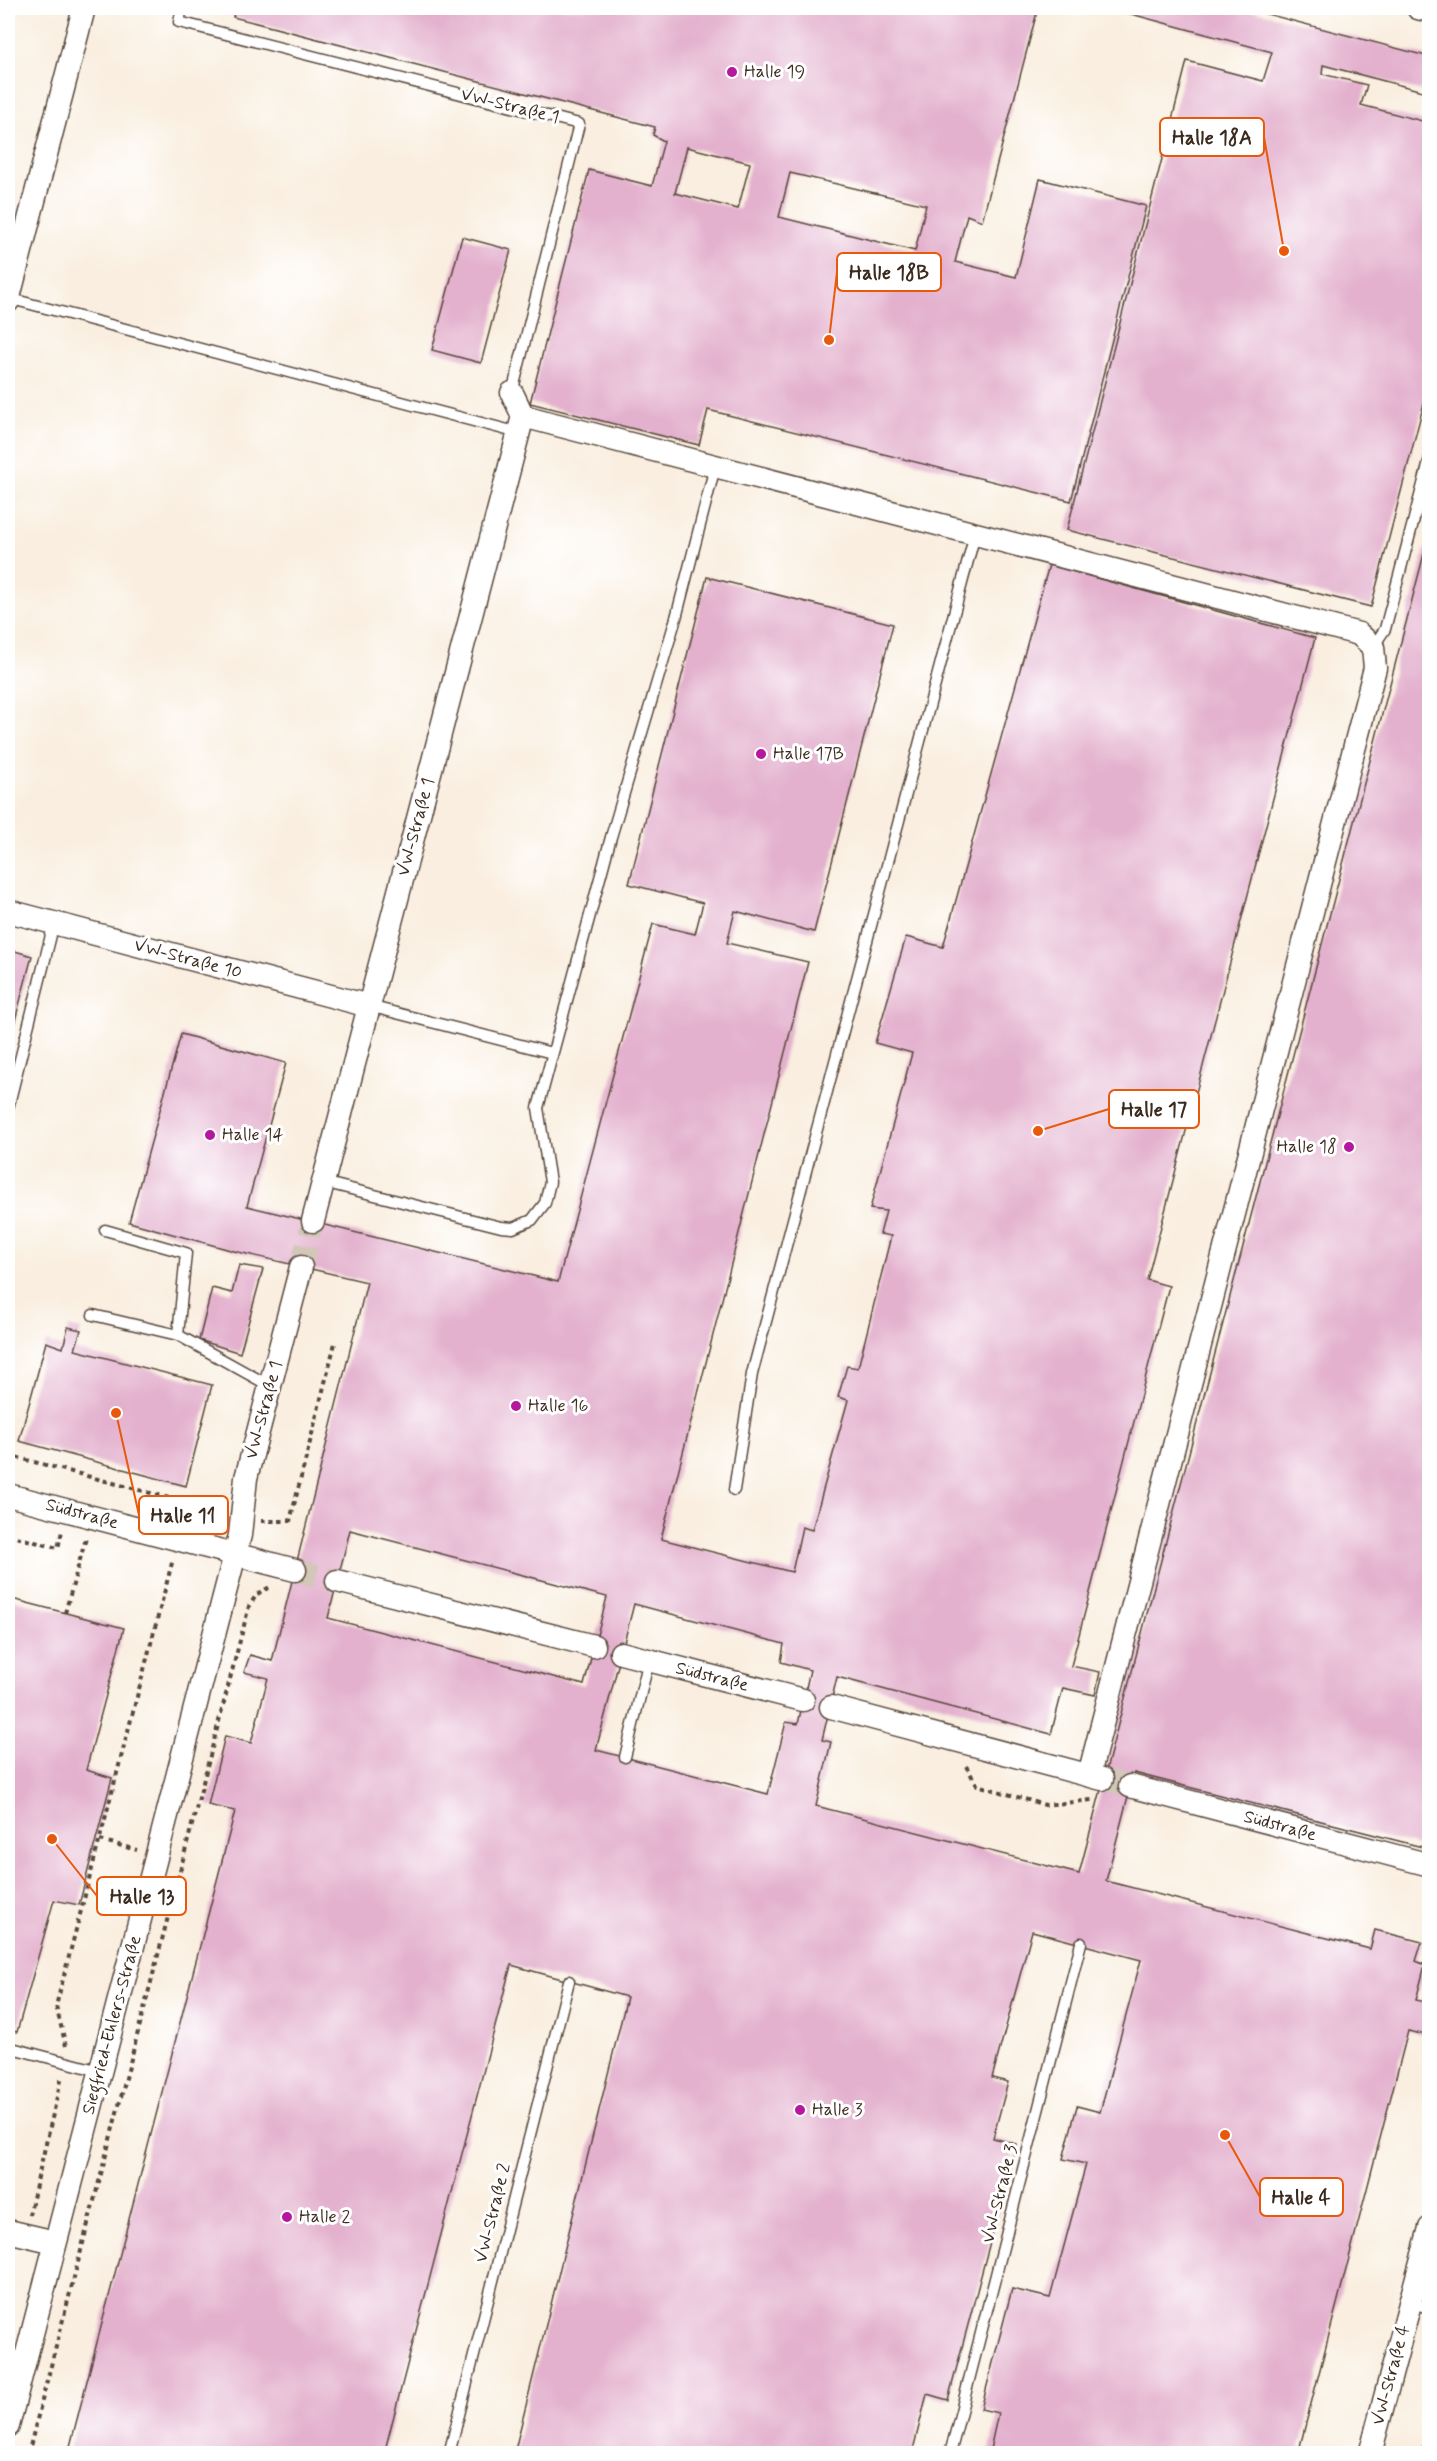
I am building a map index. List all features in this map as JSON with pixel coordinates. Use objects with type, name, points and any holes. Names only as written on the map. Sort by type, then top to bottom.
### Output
[{"type":"street","points":[[8,300],[84,8]]},
{"type":"street","points":[[1418,8],[1430,11]]},
{"type":"street","name":"VW-Straße 1","points":[[313,1221],[521,425],[512,393]]},
{"type":"street","points":[[521,425],[715,467],[1359,634],[1373,647],[1375,668],[1096,1777],[831,1707]]},
{"type":"street","name":"VW-Straße 10","points":[[8,911],[369,1006]]},
{"type":"street","name":"VW-Straße 1","points":[[235,1554],[246,1478],[301,1267]]},
{"type":"street","name":"Südstraße","points":[[8,1495],[295,1570]]},
{"type":"street","name":"Siegfried-Ehlers-Straße","points":[[8,2426],[235,1554]]},
{"type":"street","points":[[337,1581],[594,1646]]},
{"type":"street","name":"Südstraße","points":[[621,1653],[803,1700]]},
{"type":"street","name":"Südstraße","points":[[1130,1786],[1430,1865]]},
{"type":"street","name":"VW-Straße 4","points":[[1370,2454],[1420,2306],[1430,2228]]},
{"type":"street","points":[[13,2233],[55,2242]]},
{"type":"lane","name":"VW-Straße 1","points":[[182,8],[179,22],[579,124],[512,393]]},
{"type":"lane","points":[[8,300],[521,425]]},
{"type":"lane","points":[[1373,647],[1385,630],[1430,458]]},
{"type":"lane","points":[[323,1182],[501,1227],[523,1226],[539,1213],[550,1182],[538,1108],[618,814],[676,618],[715,467]]},
{"type":"lane","points":[[734,1490],[752,1374],[975,534]]},
{"type":"lane","points":[[8,1108],[54,923]]},
{"type":"lane","points":[[369,1006],[552,1053]]},
{"type":"lane","points":[[105,1230],[186,1253],[178,1335]]},
{"type":"lane","points":[[93,1315],[178,1335],[270,1386]]},
{"type":"lane","points":[[625,1757],[649,1660]]},
{"type":"lane","name":"VW-Straße 3","points":[[950,2454],[1081,1943]]},
{"type":"lane","name":"VW-Straße 2","points":[[450,2454],[569,1981]]},
{"type":"lane","points":[[8,2047],[100,2071]]},
{"type":"path","points":[[8,1455],[267,1523],[290,1521],[335,1343]]},
{"type":"path","points":[[8,1535],[58,1548],[63,1528],[71,1530]]},
{"type":"path","points":[[65,1613],[87,1534],[79,1532]]},
{"type":"path","points":[[8,2265],[13,2233],[28,2218],[68,2055],[56,2006],[174,1556],[165,1553]]},
{"type":"path","points":[[28,2454],[249,1606],[257,1594],[278,1585]]},
{"type":"path","points":[[962,1759],[977,1785],[1045,1804],[1098,1801]]},
{"type":"building","points":[[235,8],[1038,8],[982,221],[967,215],[955,262],[1016,277],[1040,179],[1146,206],[1071,501],[708,410],[699,445],[530,403],[589,170],[652,186],[664,141],[653,135],[655,127],[233,17]],"holes":[[[687,147],[750,163],[738,209],[675,193]],[[790,173],[926,205],[915,251],[779,217]]]},
{"type":"building","points":[[1109,8],[1244,8],[1430,57],[1430,93],[1323,65],[1322,74],[1367,85],[1361,105],[1430,123],[1430,380],[1371,607],[1067,530],[1187,61],[1263,81],[1272,52]]},
{"type":"building","points":[[462,237],[511,250],[481,363],[432,350]]},
{"type":"building","points":[[1430,531],[1430,1849],[1134,1773],[1106,1881],[1370,1949],[1375,1930],[1422,1942],[1416,1961],[1425,1965],[1416,2000],[1430,2003],[1430,2036],[1408,2031],[1298,2454],[989,2454],[998,2413],[981,2409],[1012,2289],[1050,2298],[1086,2164],[1063,2159],[1077,2106],[1100,2112],[1141,1960],[1032,1931],[992,2078],[1008,2082],[993,2138],[1016,2144],[948,2400],[927,2394],[912,2454],[514,2454],[627,1997],[511,1965],[384,2454],[68,2454],[235,1811],[208,1805],[225,1736],[251,1743],[268,1678],[244,1672],[250,1655],[272,1661],[367,1282],[234,1251],[129,1222],[181,1034],[286,1063],[247,1206],[558,1282],[653,924],[695,934],[703,903],[629,884],[707,577],[893,624],[814,932],[735,911],[727,943],[808,962],[661,1539],[792,1572],[802,1527],[812,1530],[848,1400],[838,1397],[847,1366],[858,1368],[891,1236],[880,1234],[886,1211],[870,1209],[912,1053],[875,1043],[906,937],[943,947],[1049,565],[1315,638],[1147,1280],[1169,1286],[1071,1666],[1100,1672],[1095,1695],[1063,1688],[1051,1734],[837,1677],[822,1740],[831,1742],[816,1806],[1079,1874]],"holes":[[[350,1530],[607,1597],[584,1685],[328,1618]],[[634,1604],[784,1644],[781,1662],[810,1670],[798,1724],[786,1722],[768,1794],[596,1750]]]},
{"type":"building","points":[[8,949],[32,956],[8,1047]]},
{"type":"building","points":[[239,1265],[263,1269],[240,1353],[199,1340],[212,1288],[232,1293]]},
{"type":"building","points":[[68,1327],[81,1330],[75,1350],[212,1385],[186,1486],[19,1441],[46,1342],[63,1348]]},
{"type":"building","points":[[8,1598],[124,1628],[86,1770],[112,1778],[79,1905],[54,1900],[17,2032],[8,2030]]},
{"type":"building","points":[[1429,2424],[1430,2454],[1421,2454]]},
{"type":"tunnel","points":[[301,1267],[313,1221]]},
{"type":"tunnel","points":[[295,1570],[337,1581]]},
{"type":"tunnel","points":[[1104,1779],[1130,1786]]},
{"type":"place","name":"Halle 19","points":[[732,72]]},
{"type":"place","name":"Halle 18A","points":[[1284,251]]},
{"type":"place","name":"Halle 18B","points":[[829,340]]},
{"type":"place","name":"Halle 17B","points":[[761,754]]},
{"type":"place","name":"Halle 17","points":[[1038,1131]]},
{"type":"place","name":"Halle 14","points":[[210,1135]]},
{"type":"place","name":"Halle 18","points":[[1349,1147]]},
{"type":"place","name":"Halle 16","points":[[516,1406]]},
{"type":"place","name":"Halle 11","points":[[116,1413]]},
{"type":"place","name":"Halle 13","points":[[52,1839]]},
{"type":"place","name":"Halle 3","points":[[800,2110]]},
{"type":"place","name":"Halle 4","points":[[1225,2135]]},
{"type":"place","name":"Halle 2","points":[[287,2217]]}]
